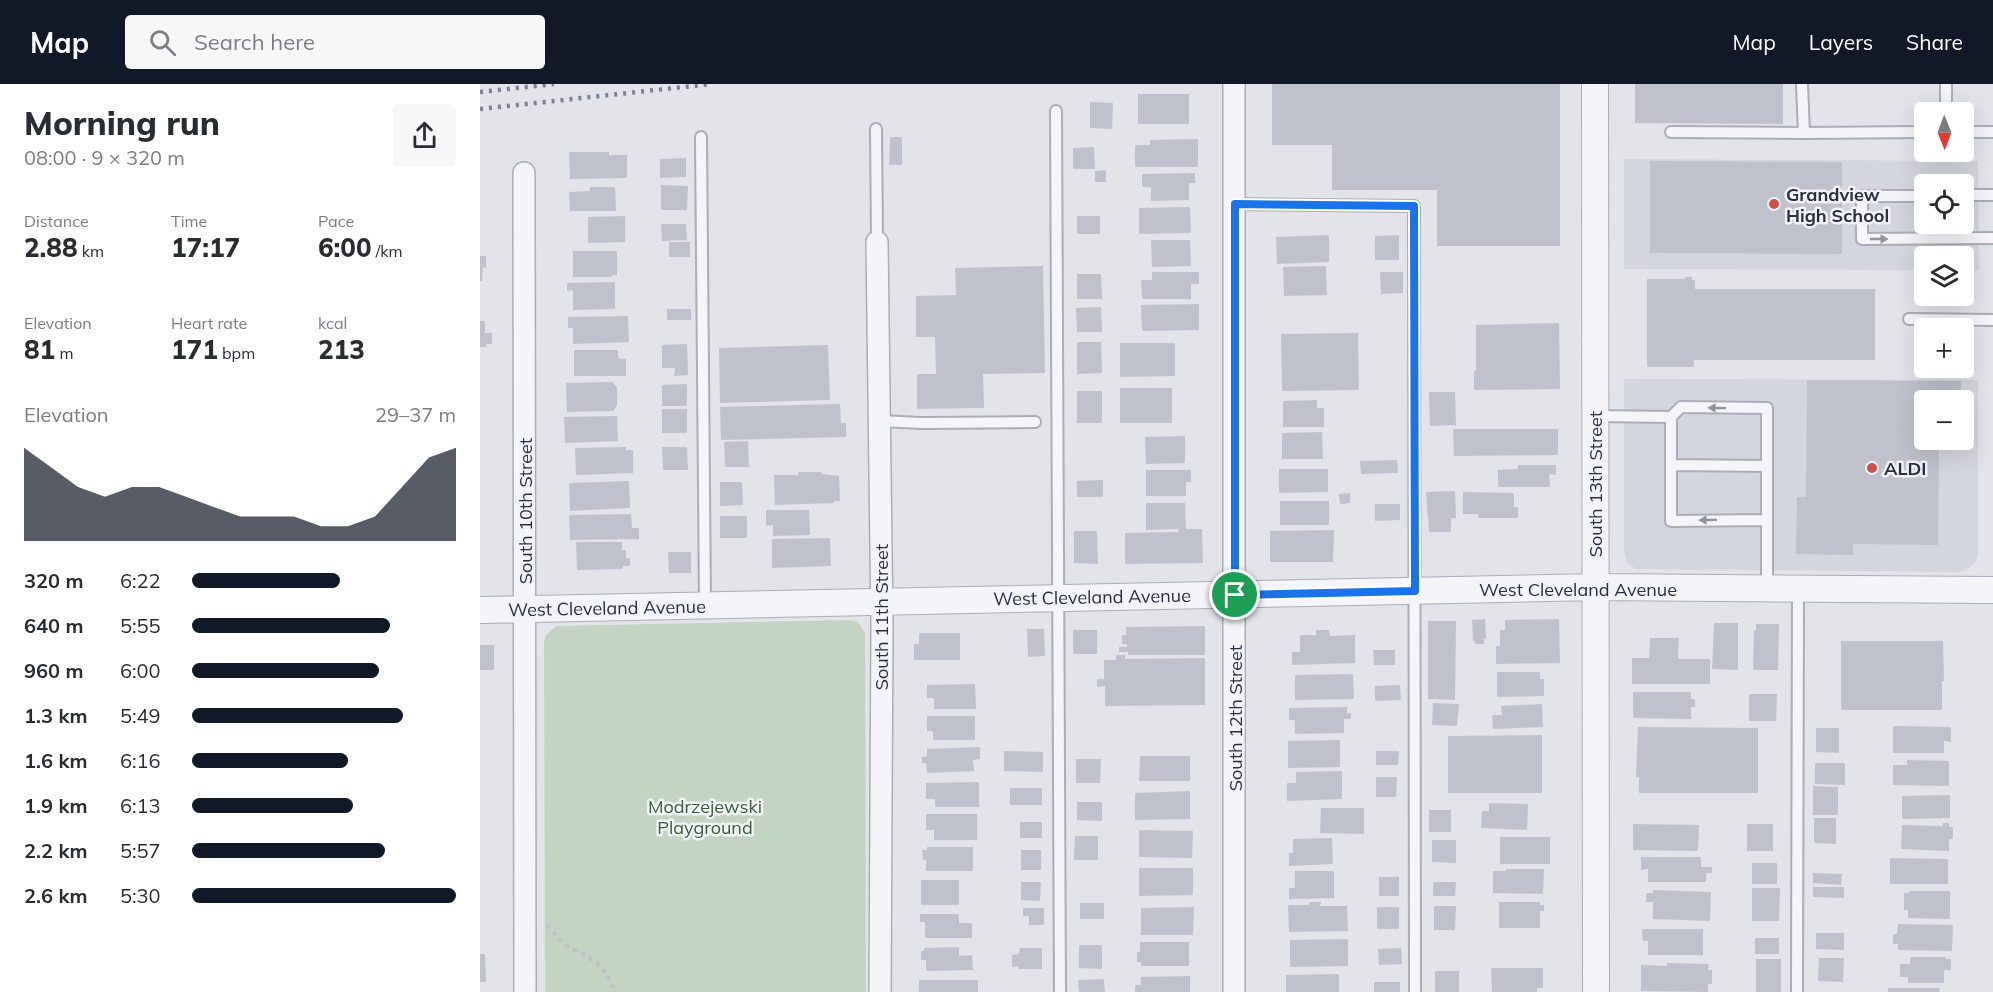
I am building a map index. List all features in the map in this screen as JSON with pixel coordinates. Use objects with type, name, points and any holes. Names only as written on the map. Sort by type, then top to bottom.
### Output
[{"type":"street","name":"South 12th Street","points":[[1234,84],[1234,992]]},
{"type":"street","name":"South 13th Street","points":[[1595,84],[1596,992]]},
{"type":"street","name":"South 10th Street","points":[[524,173],[525,992]]},
{"type":"street","name":"South 11th Street","points":[[877,242],[882,602],[880,992]]},
{"type":"street","name":"West Cleveland Avenue","points":[[480,610],[1595,587],[1993,590]]},
{"type":"lane","points":[[1802,84],[1804,133]]},
{"type":"lane","points":[[1946,84],[1946,102]]},
{"type":"lane","points":[[1056,111],[1060,992]]},
{"type":"lane","points":[[876,129],[877,242]]},
{"type":"lane","points":[[1671,132],[1914,132]]},
{"type":"lane","points":[[1974,132],[1993,132]]},
{"type":"lane","points":[[700,137],[705,605]]},
{"type":"lane","points":[[1974,195],[1993,195]]},
{"type":"lane","points":[[1914,196],[1862,196],[1862,239],[1993,238]]},
{"type":"lane","points":[[1235,204],[1414,206],[1415,992]]},
{"type":"lane","points":[[1909,319],[1993,320]]},
{"type":"lane","points":[[1766,520],[1671,520],[1671,417],[1681,407],[1767,408],[1767,588]]},
{"type":"lane","points":[[1595,416],[1671,417]]},
{"type":"lane","points":[[879,421],[1035,422]]},
{"type":"lane","points":[[1671,465],[1767,466]]},
{"type":"lane","points":[[1797,992],[1798,588]]},
{"type":"path","points":[[525,905],[552,930],[563,944],[600,965],[615,992]]},
{"type":"shaded area","name":"Grandview High School","points":[[1624,159],[1978,161],[1979,270],[1974,270],[1974,246],[1914,246],[1914,270],[1624,269]]},
{"type":"shaded area","points":[[1624,379],[1978,380],[1978,554],[1976,562],[1965,570],[1958,572],[1637,569],[1627,563],[1624,550]]},
{"type":"green space","name":"Modrzejewski Playground","points":[[850,620],[858,622],[865,633],[866,992],[545,992],[544,641],[546,635],[556,626]]},
{"type":"building","points":[[1272,84],[1560,84],[1560,246],[1437,246],[1437,190],[1332,190],[1332,145],[1272,145]]},
{"type":"building","points":[[1635,84],[1783,84],[1783,124],[1635,123]]},
{"type":"building","points":[[1138,94],[1189,94],[1189,124],[1138,124]]},
{"type":"building","points":[[1090,102],[1113,103],[1112,129],[1090,128]]},
{"type":"building","points":[[890,137],[902,137],[902,165],[889,165]]},
{"type":"building","points":[[1198,139],[1198,167],[1135,167],[1135,145],[1150,145],[1150,140]]},
{"type":"building","points":[[1094,147],[1095,169],[1073,169],[1073,148]]},
{"type":"building","points":[[569,152],[609,152],[609,155],[627,155],[627,178],[570,179]]},
{"type":"building","points":[[686,158],[686,177],[660,178],[660,159]]},
{"type":"building","points":[[1650,161],[1842,162],[1842,254],[1650,253]]},
{"type":"building","points":[[1106,170],[1106,182],[1095,182],[1095,171]]},
{"type":"building","points":[[1195,173],[1195,183],[1189,183],[1189,200],[1151,201],[1151,187],[1142,187],[1142,174]]},
{"type":"building","points":[[661,185],[688,186],[687,210],[661,210]]},
{"type":"building","points":[[590,187],[615,187],[616,211],[570,211],[569,192],[590,191]]},
{"type":"building","points":[[1190,207],[1191,233],[1139,234],[1139,208]]},
{"type":"building","points":[[625,216],[625,242],[588,243],[588,217]]},
{"type":"building","points":[[1077,216],[1100,216],[1100,234],[1077,234]]},
{"type":"building","points":[[661,224],[686,224],[687,240],[662,241]]},
{"type":"building","points":[[1329,235],[1329,262],[1277,264],[1276,237]]},
{"type":"building","points":[[1399,235],[1399,260],[1375,260],[1375,236]]},
{"type":"building","points":[[1151,240],[1190,240],[1191,266],[1152,267]]},
{"type":"building","points":[[669,242],[690,242],[690,257],[669,257]]},
{"type":"building","points":[[573,251],[617,251],[617,275],[573,277]]},
{"type":"building","points":[[480,256],[486,256],[486,268],[483,267],[482,281],[480,281]]},
{"type":"building","points":[[1043,266],[1045,373],[983,374],[984,408],[917,409],[917,374],[936,374],[935,337],[916,337],[916,296],[956,295],[955,268]]},
{"type":"building","points":[[1326,266],[1327,295],[1284,296],[1283,267]]},
{"type":"building","points":[[1152,272],[1199,272],[1199,284],[1191,284],[1191,299],[1142,299],[1141,280],[1152,280]]},
{"type":"building","points":[[1380,272],[1403,272],[1403,293],[1381,294]]},
{"type":"building","points":[[1077,274],[1101,274],[1102,299],[1077,299]]},
{"type":"building","points":[[1685,277],[1692,277],[1692,280],[1695,280],[1695,289],[1875,289],[1875,360],[1694,360],[1694,367],[1647,367],[1647,279],[1685,279]]},
{"type":"building","points":[[615,282],[615,309],[573,310],[573,290],[567,291],[567,283]]},
{"type":"building","points":[[1199,304],[1199,330],[1142,331],[1141,305]]},
{"type":"building","points":[[1101,307],[1102,332],[1077,332],[1076,308]]},
{"type":"building","points":[[667,309],[691,309],[691,320],[667,320]]},
{"type":"building","points":[[628,316],[629,342],[573,344],[573,328],[568,328],[568,317]]},
{"type":"building","points":[[480,321],[485,321],[485,333],[492,333],[492,344],[486,344],[486,347],[480,347]]},
{"type":"building","points":[[1559,323],[1560,389],[1474,390],[1476,325]]},
{"type":"building","points":[[1358,333],[1359,390],[1282,391],[1281,334]]},
{"type":"building","points":[[1077,342],[1101,342],[1102,373],[1077,374]]},
{"type":"building","points":[[1120,343],[1175,343],[1175,376],[1120,377]]},
{"type":"building","points":[[687,344],[688,375],[674,376],[675,368],[662,368],[662,345]]},
{"type":"building","points":[[828,345],[830,400],[720,403],[719,348]]},
{"type":"building","points":[[574,350],[618,350],[618,358],[626,359],[626,376],[574,376]]},
{"type":"building","name":"ALDI","points":[[1807,380],[1961,381],[1961,390],[1914,390],[1914,450],[1939,450],[1938,545],[1853,544],[1853,555],[1796,554],[1797,497],[1806,497]]},
{"type":"building","points":[[612,382],[617,387],[617,406],[613,411],[567,412],[566,383]]},
{"type":"building","points":[[687,384],[687,406],[662,406],[662,385]]},
{"type":"building","points":[[1120,388],[1172,388],[1172,423],[1120,423]]},
{"type":"building","points":[[1077,391],[1102,391],[1102,423],[1077,423]]},
{"type":"building","points":[[1429,392],[1455,392],[1456,425],[1430,426]]},
{"type":"building","points":[[1317,400],[1317,408],[1324,408],[1324,427],[1283,427],[1283,401]]},
{"type":"building","points":[[840,404],[841,423],[846,423],[846,437],[721,440],[720,407]]},
{"type":"building","points":[[662,409],[687,409],[687,433],[662,433]]},
{"type":"building","points":[[617,416],[618,441],[565,443],[564,417]]},
{"type":"building","points":[[1453,429],[1558,429],[1558,455],[1454,456]]},
{"type":"building","points":[[1322,432],[1323,459],[1282,459],[1282,433]]},
{"type":"building","points":[[1185,436],[1185,463],[1146,464],[1145,437]]},
{"type":"building","points":[[748,441],[749,467],[725,467],[724,442]]},
{"type":"building","points":[[626,447],[626,450],[633,450],[633,473],[576,475],[575,448]]},
{"type":"building","points":[[662,447],[687,447],[688,470],[663,470]]},
{"type":"building","points":[[1397,460],[1398,473],[1361,474],[1360,461]]},
{"type":"building","points":[[1518,465],[1556,465],[1556,475],[1549,474],[1550,487],[1498,487],[1498,470],[1518,469]]},
{"type":"building","points":[[1279,469],[1328,469],[1328,492],[1279,493]]},
{"type":"building","points":[[1146,470],[1191,470],[1191,482],[1186,482],[1186,496],[1146,496]]},
{"type":"building","points":[[798,472],[821,472],[821,474],[839,476],[840,501],[775,505],[774,475],[798,475]]},
{"type":"building","points":[[1103,480],[1103,497],[1077,497],[1077,481]]},
{"type":"building","points":[[629,481],[630,508],[570,511],[569,483]]},
{"type":"building","points":[[720,482],[742,482],[743,505],[720,506]]},
{"type":"building","points":[[1455,491],[1456,518],[1451,518],[1451,532],[1429,532],[1426,492]]},
{"type":"building","points":[[1463,492],[1514,493],[1514,507],[1518,507],[1518,518],[1478,518],[1478,514],[1463,514]]},
{"type":"building","points":[[1350,493],[1350,503],[1340,504],[1339,494]]},
{"type":"building","points":[[1280,501],[1329,501],[1329,525],[1280,525]]},
{"type":"building","points":[[1146,503],[1185,503],[1186,529],[1202,529],[1203,563],[1125,564],[1125,533],[1179,532],[1178,529],[1146,530]]},
{"type":"building","points":[[1375,504],[1400,504],[1400,520],[1375,521]]},
{"type":"building","points":[[766,510],[809,510],[810,535],[773,536],[773,525],[766,526]]},
{"type":"building","points":[[631,514],[632,528],[639,528],[639,539],[570,540],[569,515]]},
{"type":"building","points":[[720,516],[747,516],[747,538],[720,538]]},
{"type":"building","points":[[1334,530],[1333,562],[1270,562],[1270,531]]},
{"type":"building","points":[[1074,531],[1097,531],[1098,564],[1074,563]]},
{"type":"building","points":[[830,538],[831,566],[772,568],[772,539]]},
{"type":"building","points":[[576,542],[622,542],[622,550],[626,550],[626,558],[630,558],[630,566],[623,566],[623,569],[577,570]]},
{"type":"building","points":[[668,552],[691,552],[691,573],[669,573]]},
{"type":"building","points":[[1485,619],[1484,644],[1475,644],[1472,620]]},
{"type":"building","points":[[1559,619],[1560,663],[1496,664],[1496,646],[1500,646],[1500,630],[1505,630],[1505,620]]},
{"type":"building","points":[[1428,621],[1456,621],[1455,700],[1428,699]]},
{"type":"building","points":[[1714,623],[1738,623],[1738,670],[1712,669]]},
{"type":"building","points":[[1756,624],[1779,624],[1778,670],[1753,670]]},
{"type":"building","points":[[1205,626],[1205,655],[1128,655],[1128,652],[1119,652],[1119,647],[1127,647],[1127,644],[1122,644],[1122,635],[1126,635],[1126,627]]},
{"type":"building","points":[[1027,629],[1044,629],[1045,656],[1028,657]]},
{"type":"building","points":[[1073,630],[1097,630],[1097,654],[1073,654]]},
{"type":"building","points":[[1316,630],[1329,630],[1330,636],[1355,635],[1355,663],[1292,665],[1292,652],[1300,652],[1300,635],[1316,635]]},
{"type":"building","points":[[919,633],[960,633],[960,660],[914,660],[914,644],[919,644]]},
{"type":"building","points":[[1650,638],[1679,638],[1678,659],[1710,659],[1710,684],[1632,684],[1632,658],[1649,658]]},
{"type":"building","points":[[1841,641],[1943,641],[1942,710],[1841,710]]},
{"type":"building","points":[[480,645],[494,645],[494,670],[480,670]]},
{"type":"building","points":[[1373,650],[1395,650],[1395,665],[1374,665]]},
{"type":"building","points":[[1116,655],[1125,655],[1125,659],[1205,658],[1205,705],[1105,706],[1105,686],[1097,687],[1097,679],[1104,679],[1104,660],[1116,660]]},
{"type":"building","points":[[1497,672],[1540,672],[1540,679],[1544,679],[1544,696],[1497,697]]},
{"type":"building","points":[[1353,674],[1354,699],[1295,700],[1295,675]]},
{"type":"building","points":[[975,684],[976,709],[934,709],[934,698],[927,698],[927,685]]},
{"type":"building","points":[[1400,685],[1401,700],[1375,701],[1375,686]]},
{"type":"building","points":[[1633,692],[1691,692],[1691,699],[1695,699],[1695,707],[1691,707],[1691,719],[1633,718]]},
{"type":"building","points":[[1749,694],[1777,694],[1776,721],[1749,721]]},
{"type":"building","points":[[1433,703],[1459,704],[1457,726],[1432,725]]},
{"type":"building","points":[[1542,704],[1543,727],[1493,729],[1492,715],[1502,715],[1501,706]]},
{"type":"building","points":[[1347,707],[1347,713],[1351,713],[1351,719],[1344,719],[1344,733],[1295,734],[1295,720],[1289,720],[1289,708]]},
{"type":"building","points":[[927,716],[975,716],[975,740],[933,740],[933,731],[927,731]]},
{"type":"building","points":[[1893,726],[1951,727],[1951,742],[1944,741],[1944,753],[1893,753]]},
{"type":"building","points":[[1638,727],[1758,728],[1758,793],[1639,793],[1639,777],[1636,777]]},
{"type":"building","points":[[1816,728],[1839,728],[1839,753],[1816,752]]},
{"type":"building","points":[[1542,735],[1542,793],[1448,793],[1448,736]]},
{"type":"building","points":[[1340,740],[1340,767],[1288,768],[1288,741]]},
{"type":"building","points":[[980,747],[980,759],[973,760],[974,771],[927,773],[926,763],[922,763],[922,757],[927,756],[927,749]]},
{"type":"building","points":[[1004,751],[1043,752],[1043,772],[1004,771]]},
{"type":"building","points":[[1376,751],[1399,751],[1398,765],[1376,765]]},
{"type":"building","points":[[1140,756],[1190,756],[1190,781],[1139,781]]},
{"type":"building","points":[[1076,759],[1101,759],[1100,783],[1076,783]]},
{"type":"building","points":[[1907,760],[1949,761],[1949,786],[1893,785],[1893,765],[1907,765]]},
{"type":"building","points":[[1815,763],[1845,763],[1845,785],[1815,784]]},
{"type":"building","points":[[1342,771],[1342,799],[1287,801],[1287,783],[1296,783],[1296,772]]},
{"type":"building","points":[[1376,777],[1397,777],[1396,797],[1376,797]]},
{"type":"building","points":[[979,782],[979,807],[935,807],[935,799],[926,799],[926,783]]},
{"type":"building","points":[[1813,786],[1838,787],[1838,815],[1813,815]]},
{"type":"building","points":[[1010,788],[1042,788],[1042,805],[1010,805]]},
{"type":"building","points":[[1190,791],[1190,819],[1135,820],[1135,793]]},
{"type":"building","points":[[1950,795],[1950,818],[1902,819],[1902,796]]},
{"type":"building","points":[[1077,802],[1102,802],[1102,821],[1077,820]]},
{"type":"building","points":[[1489,803],[1528,804],[1527,830],[1481,828],[1482,811],[1489,811]]},
{"type":"building","points":[[1321,808],[1364,808],[1364,834],[1320,833]]},
{"type":"building","points":[[1429,810],[1451,810],[1451,832],[1429,832]]},
{"type":"building","points":[[926,814],[977,814],[977,840],[934,840],[934,830],[926,830]]},
{"type":"building","points":[[1814,818],[1836,818],[1836,844],[1814,843]]},
{"type":"building","points":[[1020,822],[1042,822],[1042,838],[1020,838]]},
{"type":"building","points":[[1943,823],[1949,823],[1949,827],[1953,827],[1953,839],[1949,839],[1949,851],[1901,849],[1902,825],[1942,826]]},
{"type":"building","points":[[1633,824],[1699,825],[1698,851],[1633,850]]},
{"type":"building","points":[[1747,824],[1773,824],[1773,851],[1747,851]]},
{"type":"building","points":[[1139,830],[1193,831],[1192,858],[1139,857]]},
{"type":"building","points":[[1075,836],[1098,836],[1098,860],[1074,860]]},
{"type":"building","points":[[1500,837],[1550,837],[1550,864],[1500,864]]},
{"type":"building","points":[[1332,838],[1333,864],[1289,866],[1289,853],[1293,853],[1293,839]]},
{"type":"building","points":[[1432,840],[1456,840],[1456,863],[1432,862]]},
{"type":"building","points":[[927,847],[973,847],[973,871],[926,871],[926,860],[923,860],[922,850],[927,850]]},
{"type":"building","points":[[1021,850],[1041,850],[1041,870],[1021,870]]},
{"type":"building","points":[[1641,857],[1701,857],[1701,867],[1712,867],[1712,873],[1706,873],[1706,882],[1648,882],[1648,869],[1641,870]]},
{"type":"building","points":[[1890,858],[1948,859],[1948,884],[1890,884]]},
{"type":"building","points":[[1752,863],[1777,863],[1777,884],[1752,884]]},
{"type":"building","points":[[1139,868],[1193,868],[1193,895],[1139,896]]},
{"type":"building","points":[[1506,869],[1544,869],[1543,894],[1493,893],[1493,871],[1506,871]]},
{"type":"building","points":[[1295,871],[1334,871],[1334,898],[1289,899],[1289,888],[1295,888]]},
{"type":"building","points":[[1813,873],[1842,874],[1841,885],[1813,883]]},
{"type":"building","points":[[1379,877],[1399,877],[1399,896],[1379,896]]},
{"type":"building","points":[[921,880],[959,880],[959,905],[921,905]]},
{"type":"building","points":[[1021,882],[1041,882],[1040,901],[1021,900]]},
{"type":"building","points":[[1433,882],[1456,882],[1455,896],[1433,896]]},
{"type":"building","points":[[1813,887],[1844,887],[1844,898],[1813,897]]},
{"type":"building","points":[[1752,888],[1780,888],[1779,921],[1752,921]]},
{"type":"building","points":[[1653,890],[1711,892],[1710,921],[1653,919],[1653,902],[1646,902],[1646,893],[1653,893]]},
{"type":"building","points":[[1909,891],[1950,891],[1950,919],[1908,918],[1908,910],[1904,910],[1904,893],[1909,893]]},
{"type":"building","points":[[1309,902],[1321,902],[1320,906],[1347,906],[1348,931],[1289,932],[1288,905],[1309,905]]},
{"type":"building","points":[[1499,902],[1540,902],[1540,905],[1544,905],[1544,911],[1540,911],[1540,928],[1499,928]]},
{"type":"building","points":[[1080,903],[1104,903],[1104,919],[1080,919]]},
{"type":"building","points":[[1434,906],[1456,906],[1455,930],[1434,930]]},
{"type":"building","points":[[1194,907],[1193,935],[1141,935],[1141,908]]},
{"type":"building","points":[[1377,907],[1399,907],[1399,929],[1377,929]]},
{"type":"building","points":[[1023,908],[1044,908],[1044,925],[1029,925],[1029,916],[1023,916]]},
{"type":"building","points":[[920,914],[959,914],[959,923],[972,923],[972,938],[925,938],[925,922],[920,922]]},
{"type":"building","points":[[1898,924],[1953,925],[1952,951],[1898,950],[1898,944],[1893,944],[1893,934],[1897,934]]},
{"type":"building","points":[[1642,929],[1703,929],[1703,955],[1648,955],[1648,941],[1643,941]]},
{"type":"building","points":[[1816,933],[1844,933],[1844,950],[1816,949]]},
{"type":"building","points":[[1755,938],[1779,938],[1779,954],[1755,954]]},
{"type":"building","points":[[1348,939],[1348,966],[1290,967],[1290,940]]},
{"type":"building","points":[[1140,942],[1189,942],[1189,966],[1141,966],[1141,962],[1137,962]]},
{"type":"building","points":[[1079,945],[1102,945],[1102,969],[1079,968]]},
{"type":"building","points":[[959,947],[959,956],[972,955],[973,970],[926,971],[926,960],[921,960],[921,951],[924,951],[924,948]]},
{"type":"building","points":[[1020,948],[1042,948],[1042,969],[1012,967],[1012,955],[1019,954]]},
{"type":"building","points":[[1401,948],[1402,964],[1379,965],[1378,949]]},
{"type":"building","points":[[480,954],[485,954],[486,982],[480,982]]},
{"type":"building","points":[[1910,957],[1945,957],[1951,959],[1951,970],[1944,970],[1944,983],[1908,983],[1908,977],[1900,977],[1900,964],[1910,964]]},
{"type":"building","points":[[1819,958],[1844,958],[1843,982],[1818,981]]},
{"type":"building","points":[[1756,959],[1781,959],[1781,992],[1756,992]]},
{"type":"building","points":[[1667,963],[1709,964],[1708,970],[1712,970],[1712,984],[1708,984],[1708,992],[1641,991],[1641,965],[1667,966]]},
{"type":"building","points":[[1491,968],[1543,968],[1543,988],[1537,988],[1537,992],[1492,992]]},
{"type":"building","points":[[1435,971],[1459,971],[1459,992],[1435,992]]},
{"type":"building","points":[[1339,974],[1339,992],[1286,992],[1286,975]]},
{"type":"building","points":[[1190,976],[1190,992],[1135,992],[1135,985],[1141,985],[1141,977]]},
{"type":"building","points":[[1104,979],[1105,992],[1079,992],[1078,980]]},
{"type":"building","points":[[919,980],[978,980],[978,992],[919,992]]},
{"type":"building","points":[[1374,982],[1400,982],[1400,992],[1374,992]]},
{"type":"building","points":[[1888,988],[1940,988],[1939,992],[1888,992]]},
{"type":"railway","points":[[480,92],[554,84]]},
{"type":"railway","points":[[480,109],[711,84]]},
{"type":"place","name":"Grandview High School","points":[[1774,204]]},
{"type":"place","name":"ALDI","points":[[1872,468]]},
{"type":"route","points":[[1235,204],[1414,206],[1415,591],[1235,595],[1235,204]]}]
